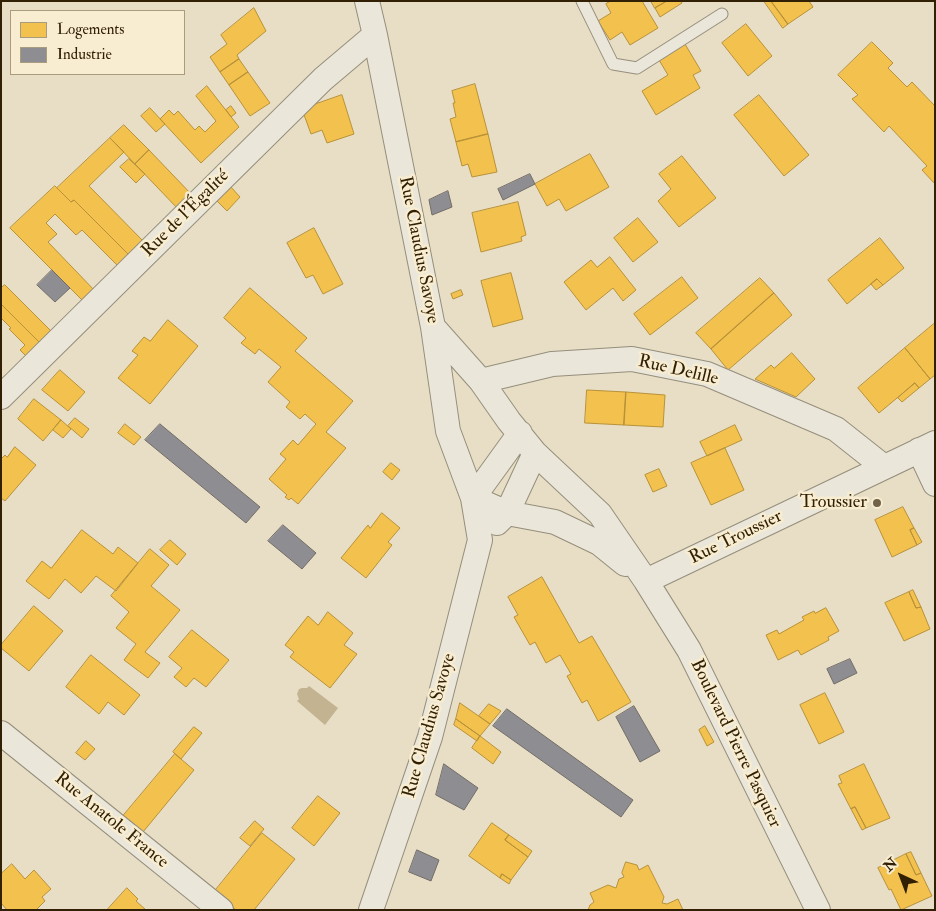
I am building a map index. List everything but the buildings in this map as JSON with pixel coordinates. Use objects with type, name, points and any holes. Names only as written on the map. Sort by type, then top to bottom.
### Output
[{"type":"street","name":"Rue Claudius Savoye","points":[[367,1],[434,327],[448,431],[473,498],[480,540],[430,736],[371,910]]},
{"type":"street","name":"Rue de l'Égalité","points":[[1,397],[323,79],[375,35]]},
{"type":"street","name":"Boulevard Pierre Pasquier","points":[[434,327],[481,381],[509,421],[535,453],[600,514],[646,581],[689,650],[818,910]]},
{"type":"street","name":"Rue Delille","points":[[481,381],[552,364],[632,359],[707,374],[836,429],[884,466]]},
{"type":"street","points":[[473,498],[520,433]]},
{"type":"street","points":[[927,446],[935,484]]},
{"type":"street","name":"Rue Troussier","points":[[646,581],[927,446]]},
{"type":"street","name":"Rue Claudius Savoye","points":[[480,540],[507,512],[535,453]]},
{"type":"street","name":"Boulevard Pierre Pasquier","points":[[473,498],[507,512],[554,522],[599,543],[646,581]]},
{"type":"street","name":"Rue Anatole France","points":[[1,733],[221,910]]},
{"type":"lane","points":[[582,1],[613,64],[637,68],[722,14]]},
{"type":"shaded area","points":[[309,686],[338,708],[325,725],[297,701],[299,699],[297,694],[299,689]]},
{"type":"place","name":"Troussier","points":[[877,503]]}]
